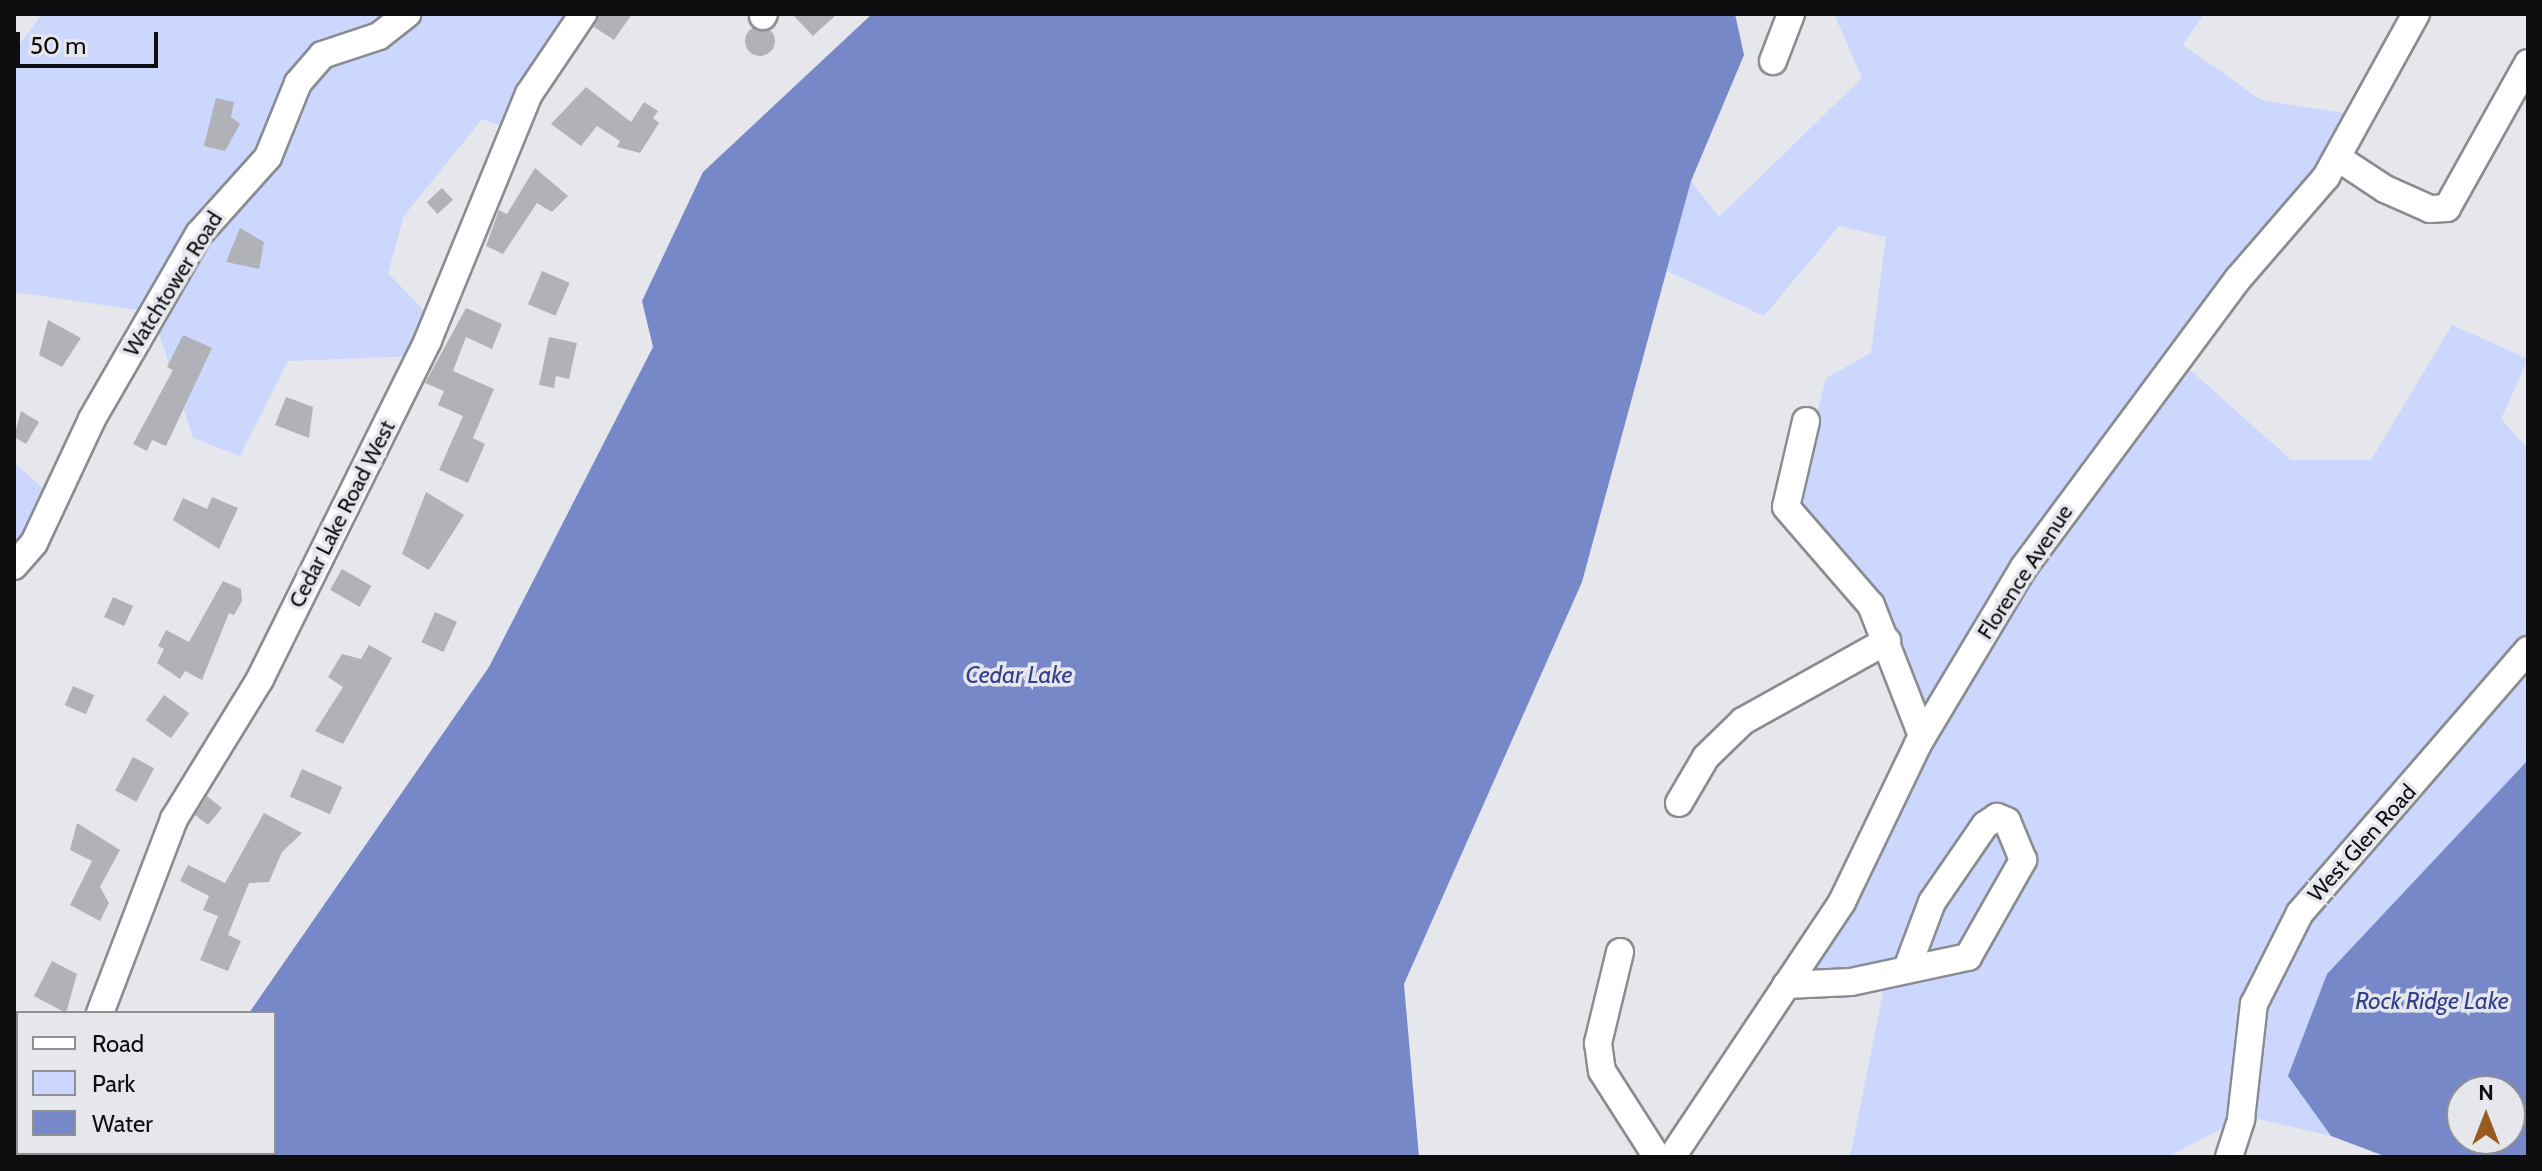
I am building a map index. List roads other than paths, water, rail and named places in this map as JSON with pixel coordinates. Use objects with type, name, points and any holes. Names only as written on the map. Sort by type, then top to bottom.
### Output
[{"type":"street","name":"Watchtower Road","points":[[14,566],[34,543],[92,419],[199,234],[268,157],[298,83],[322,55],[379,36],[407,14]]},
{"type":"street","name":"Cedar Lake Road West","points":[[101,1011],[174,819],[260,679],[428,340],[529,94],[583,14]]},
{"type":"street","points":[[1773,61],[1791,14]]},
{"type":"street","name":"Florence Avenue","points":[[1672,1157],[1842,902],[1922,736],[2063,511],[2338,158],[2416,14]]},
{"type":"street","points":[[2338,158],[2385,189],[2430,209],[2447,208],[2528,63]]},
{"type":"street","points":[[1806,421],[1786,507],[1851,578],[1887,641],[1922,736]]},
{"type":"street","points":[[1679,803],[1706,757],[1743,721],[1887,641]]},
{"type":"street","name":"West Glen Road","points":[[2229,1157],[2241,1119],[2254,1004],[2300,913],[2528,650]]},
{"type":"street","points":[[1786,985],[1851,982],[1908,966],[1952,964],[1986,935],[2023,860],[2007,821],[1997,817],[1985,825],[1932,902],[1908,966]]},
{"type":"street","points":[[1620,952],[1598,1043],[1602,1071],[1657,1157]]},
{"type":"water","name":"Cedar Lake","points":[[872,14],[1735,14],[1744,55],[1691,181],[1582,582],[1404,984],[1419,1157],[188,1157],[276,1155],[276,1011],[250,1011],[489,667],[653,347],[642,301],[703,172]]},
{"type":"water","name":"Rock Ridge Lake","points":[[2528,760],[2528,1157],[2387,1157],[2331,1136],[2288,1076],[2327,974]]}]
